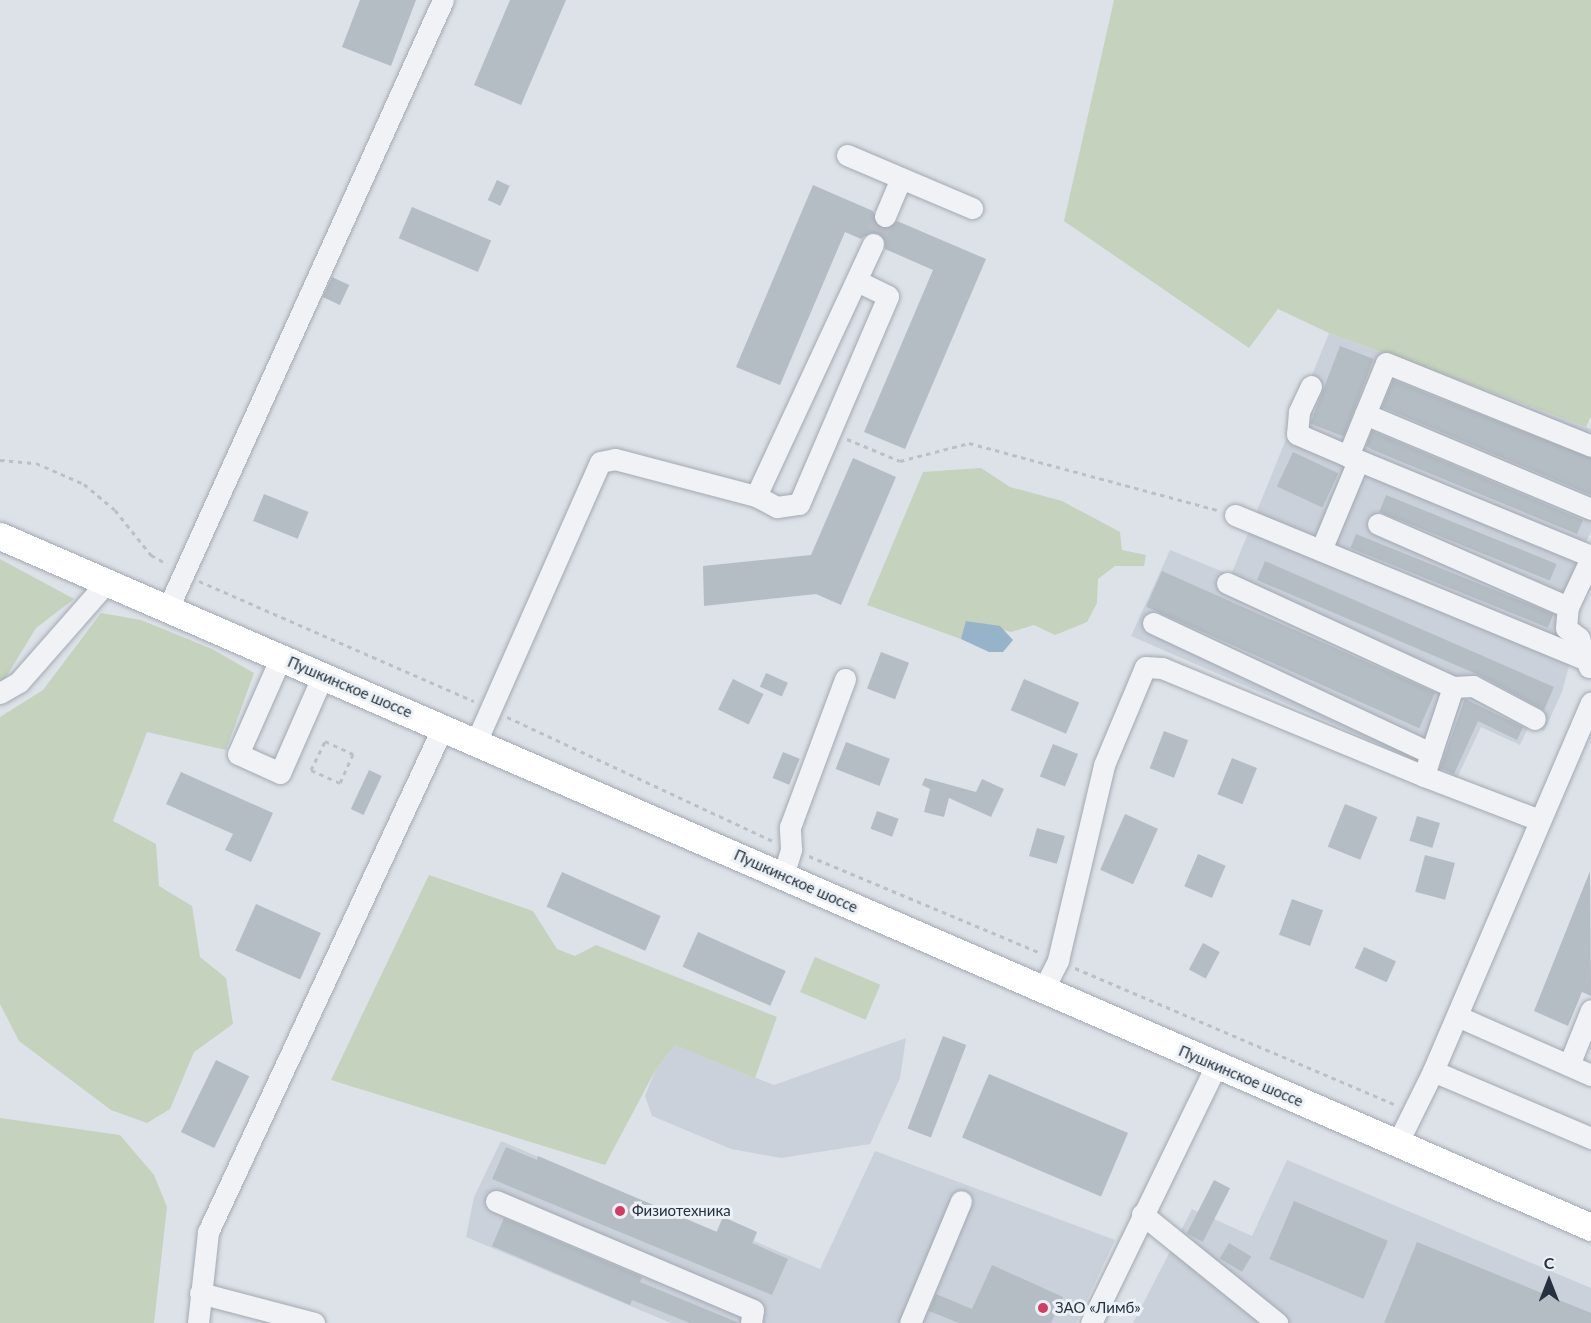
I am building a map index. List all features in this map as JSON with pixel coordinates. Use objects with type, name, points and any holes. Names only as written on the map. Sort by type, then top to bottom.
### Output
[{"type":"main road","name":"Пушкинское шоссе","points":[[0,536],[1591,1227]]},
{"type":"street","points":[[168,608],[443,0]]},
{"type":"street","points":[[847,155],[972,208]]},
{"type":"street","points":[[885,216],[901,178]]},
{"type":"street","points":[[756,496],[859,282],[873,244]]},
{"type":"street","points":[[476,742],[600,462],[615,459],[756,496],[777,507],[799,504],[832,433],[888,296],[859,282]]},
{"type":"street","points":[[1321,550],[1353,458],[1365,414],[1386,363],[1591,446]]},
{"type":"street","points":[[1311,386],[1299,412],[1297,434],[1591,557],[1568,607],[1566,628],[1580,638],[1588,665]]},
{"type":"street","points":[[1365,414],[1591,509]]},
{"type":"street","points":[[1235,514],[1588,665]]},
{"type":"street","points":[[1378,525],[1568,607]]},
{"type":"street","points":[[0,693],[19,682],[107,582]]},
{"type":"street","points":[[1227,583],[1453,687],[1473,686],[1535,719]]},
{"type":"street","points":[[1153,623],[1431,753]]},
{"type":"street","points":[[281,657],[238,754],[280,773],[323,675]]},
{"type":"street","points":[[1043,990],[1058,960],[1104,765],[1145,667],[1162,668],[1424,776],[1539,820]]},
{"type":"street","points":[[783,876],[791,849],[790,827],[845,680]]},
{"type":"street","points":[[1424,776],[1453,687]]},
{"type":"street","points":[[1397,1144],[1433,1071],[1539,820],[1589,710]]},
{"type":"street","points":[[198,1323],[208,1232],[443,727]]},
{"type":"street","points":[[1569,1065],[1591,1010]]},
{"type":"street","points":[[1457,1016],[1591,1075]]},
{"type":"street","points":[[1091,1323],[1216,1065]]},
{"type":"street","points":[[1433,1071],[1591,1138]]},
{"type":"street","points":[[495,1201],[753,1310],[751,1323]]},
{"type":"street","points":[[916,1321],[962,1201]]},
{"type":"street","points":[[1142,1214],[1277,1323]]},
{"type":"street","points":[[200,1293],[314,1323]]},
{"type":"path","points":[[832,433],[900,461],[969,442],[1235,514]]},
{"type":"path","points":[[0,460],[36,463],[84,484],[115,510],[151,555],[184,574],[491,709],[791,849],[1413,1112]]},
{"type":"path","points":[[325,741],[353,754],[340,783],[311,770],[325,741]]},
{"type":"shaded area","points":[[1329,333],[1591,429],[1591,531],[1563,598],[1557,631],[1570,662],[1562,692],[1544,731],[1529,726],[1520,745],[1481,727],[1457,778],[1131,636],[1170,550],[1231,575]]},
{"type":"shaded area","points":[[906,1038],[900,1078],[870,1144],[781,1158],[731,1149],[652,1116],[645,1096],[655,1071],[675,1045],[774,1085]]},
{"type":"shaded area","points":[[501,1141],[716,1232],[723,1217],[757,1232],[754,1241],[820,1269],[875,1151],[1115,1240],[1076,1323],[671,1323],[466,1237],[474,1197]]},
{"type":"shaded area","points":[[1287,1160],[1591,1288],[1591,1323],[1133,1323],[1192,1209],[1252,1236]]},
{"type":"green space","points":[[1114,0],[1591,0],[1591,416],[1586,427],[1329,333],[1278,309],[1249,348],[1064,221]]},
{"type":"green space","points":[[981,468],[1010,487],[1062,501],[1120,532],[1122,550],[1146,555],[1144,566],[1115,566],[1098,579],[1097,603],[1087,622],[1055,635],[1034,625],[1011,632],[967,621],[961,639],[867,605],[923,472]]},
{"type":"green space","points":[[0,559],[74,599],[36,628],[0,687]]},
{"type":"green space","points":[[101,613],[141,620],[212,649],[254,673],[226,750],[147,732],[113,821],[156,844],[159,886],[192,906],[200,957],[226,978],[233,1024],[194,1052],[170,1109],[147,1123],[111,1110],[19,1041],[0,1004],[0,717],[43,690]]},
{"type":"green space","points":[[429,875],[533,911],[557,949],[575,956],[596,945],[777,1017],[755,1078],[675,1045],[655,1071],[605,1165],[331,1080]]},
{"type":"green space","points":[[815,957],[880,985],[866,1020],[800,992]]},
{"type":"green space","points":[[0,1118],[120,1135],[154,1175],[167,1207],[154,1323],[0,1323]]},
{"type":"water","points":[[966,621],[1000,626],[1013,640],[1003,652],[989,652],[961,639]]},
{"type":"building","points":[[360,0],[416,0],[391,66],[342,47]]},
{"type":"building","points":[[510,0],[566,0],[521,105],[474,85]]},
{"type":"building","points":[[497,180],[510,186],[500,206],[488,200]]},
{"type":"building","points":[[813,185],[873,211],[880,227],[887,228],[897,221],[986,259],[905,449],[864,432],[933,270],[885,249],[879,233],[871,231],[861,239],[845,232],[780,385],[736,367]]},
{"type":"building","points":[[412,207],[491,241],[478,272],[399,238]]},
{"type":"building","points":[[332,277],[349,285],[340,305],[323,297]]},
{"type":"building","points":[[1340,346],[1374,359],[1344,436],[1310,423]]},
{"type":"building","points":[[1393,380],[1591,458],[1591,495],[1382,407]]},
{"type":"building","points":[[1372,431],[1583,520],[1577,534],[1373,450],[1366,446]]},
{"type":"building","points":[[1293,452],[1338,473],[1322,508],[1277,486]]},
{"type":"building","points":[[853,458],[896,477],[841,605],[816,594],[704,606],[703,566],[811,555]]},
{"type":"building","points":[[264,494],[309,512],[298,539],[253,521]]},
{"type":"building","points":[[1386,495],[1557,564],[1550,581],[1379,512]]},
{"type":"building","points":[[1356,534],[1553,614],[1548,628],[1350,548]]},
{"type":"building","points":[[1265,561],[1554,687],[1544,710],[1479,675],[1257,580]]},
{"type":"building","points":[[1162,571],[1435,693],[1419,728],[1146,607]]},
{"type":"building","points":[[881,652],[909,663],[895,699],[867,688]]},
{"type":"building","points":[[766,673],[788,683],[782,696],[760,687]]},
{"type":"building","points":[[733,679],[764,694],[749,724],[718,710]]},
{"type":"building","points":[[1024,679],[1079,702],[1066,734],[1011,710]]},
{"type":"building","points":[[1465,699],[1523,727],[1517,740],[1478,721],[1454,774],[1440,768]]},
{"type":"building","points":[[1164,731],[1188,740],[1174,778],[1150,768]]},
{"type":"building","points":[[846,742],[890,759],[879,786],[836,769]]},
{"type":"building","points":[[1053,744],[1078,754],[1065,787],[1040,776]]},
{"type":"building","points":[[783,752],[800,759],[789,785],[773,778]]},
{"type":"building","points":[[1232,758],[1257,768],[1242,804],[1217,794]]},
{"type":"building","points":[[369,770],[382,776],[364,815],[351,809]]},
{"type":"building","points":[[181,772],[273,813],[251,862],[225,850],[233,834],[166,804]]},
{"type":"building","points":[[925,778],[976,792],[982,779],[1004,789],[991,817],[949,798],[944,817],[924,812],[930,789],[922,785]]},
{"type":"building","points":[[1345,804],[1377,817],[1360,860],[1328,847]]},
{"type":"building","points":[[877,811],[899,819],[892,837],[871,829]]},
{"type":"building","points":[[1125,814],[1158,829],[1133,884],[1100,870]]},
{"type":"building","points":[[1417,816],[1440,823],[1432,848],[1409,841]]},
{"type":"building","points":[[1037,828],[1065,836],[1057,864],[1029,856]]},
{"type":"building","points":[[1198,854],[1226,866],[1212,898],[1184,886]]},
{"type":"building","points":[[1425,855],[1455,863],[1445,900],[1415,892]]},
{"type":"building","points":[[1590,871],[1591,996],[1582,992],[1568,1026],[1534,1011]]},
{"type":"building","points":[[562,872],[661,916],[645,951],[547,907]]},
{"type":"building","points":[[1292,899],[1323,910],[1310,946],[1279,935]]},
{"type":"building","points":[[256,904],[321,933],[300,979],[235,951]]},
{"type":"building","points":[[698,932],[786,971],[770,1006],[683,967]]},
{"type":"building","points":[[1203,943],[1220,952],[1206,978],[1189,969]]},
{"type":"building","points":[[1364,947],[1396,961],[1387,982],[1355,968]]},
{"type":"building","points":[[943,1036],[966,1045],[931,1137],[908,1128]]},
{"type":"building","points":[[216,1060],[249,1076],[214,1148],[181,1132]]},
{"type":"building","points":[[989,1074],[1128,1133],[1101,1197],[962,1138]]},
{"type":"building","points":[[506,1147],[537,1160],[538,1156],[717,1232],[723,1217],[757,1232],[752,1243],[788,1259],[772,1295],[492,1179]]},
{"type":"building","points":[[1214,1180],[1230,1188],[1203,1242],[1187,1233]]},
{"type":"building","points":[[1294,1201],[1388,1241],[1363,1299],[1269,1259]]},
{"type":"building","points":[[504,1218],[642,1277],[640,1282],[739,1323],[690,1323],[632,1300],[630,1305],[492,1246]]},
{"type":"building","points":[[1417,1242],[1591,1313],[1591,1323],[1384,1323]]},
{"type":"building","points":[[1229,1243],[1251,1256],[1242,1272],[1220,1258]]},
{"type":"building","points":[[992,1265],[1063,1297],[1051,1323],[959,1323],[929,1311],[936,1294],[972,1309]]},
{"type":"tunnel","points":[[873,244],[885,216]]},
{"type":"place","name":"Физиотехника","points":[[620,1211]]},
{"type":"place","name":"ЗАО «Лимб»","points":[[1043,1308]]}]
